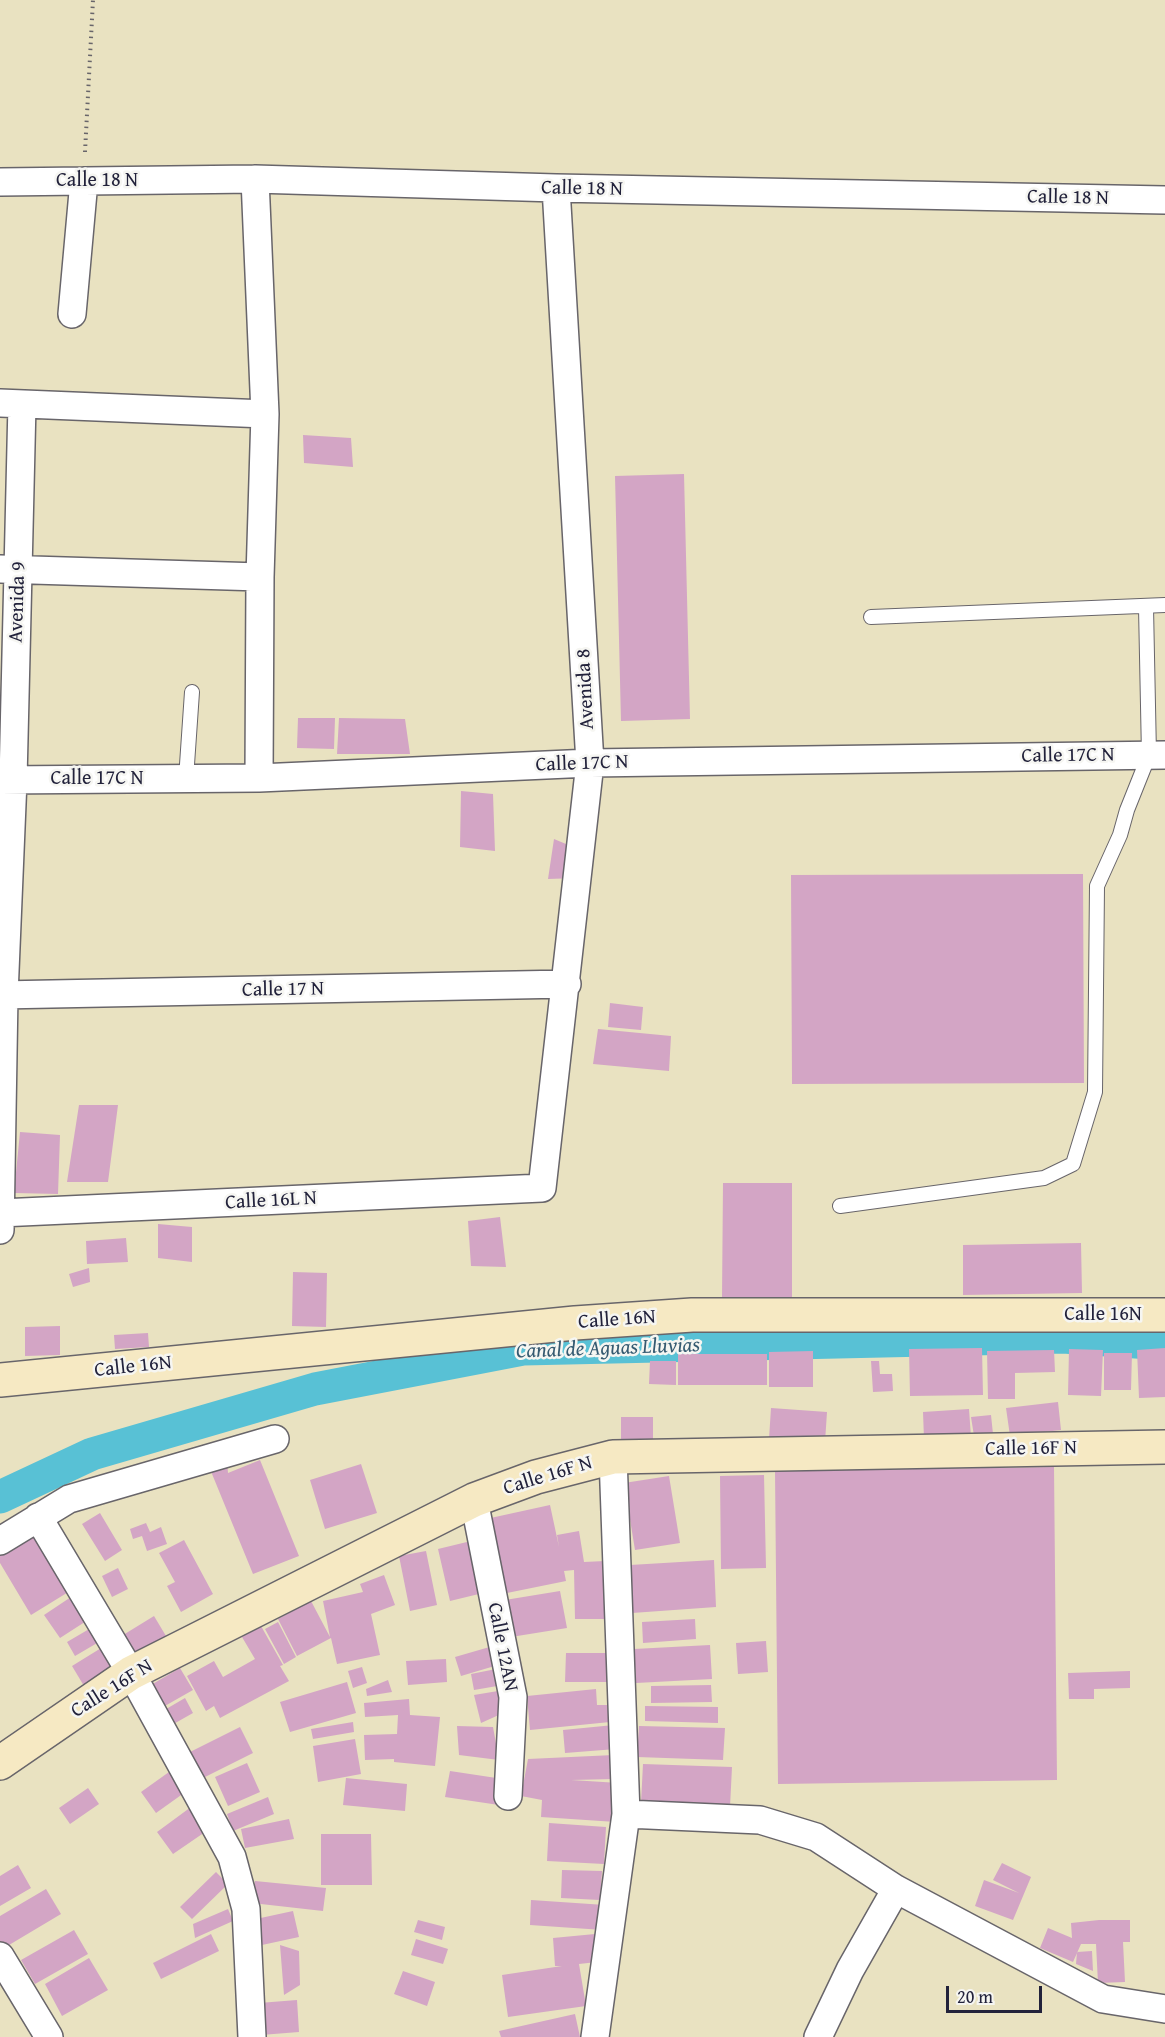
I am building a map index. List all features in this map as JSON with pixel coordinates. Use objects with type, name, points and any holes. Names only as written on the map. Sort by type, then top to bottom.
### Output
[{"type":"street","name":"Calle 18 N","points":[[0,182],[255,179],[556,188],[1165,200]]},
{"type":"street","points":[[255,179],[265,414],[260,577],[259,778]]},
{"type":"street","points":[[72,314],[84,181]]},
{"type":"street","name":"Avenida 8","points":[[542,1188],[567,984],[590,763],[556,188]]},
{"type":"street","points":[[11,404],[265,414]]},
{"type":"street","name":"Avenida 9","points":[[0,1231],[11,404]]},
{"type":"street","points":[[10,569],[260,577]]},
{"type":"street","name":"Calle 17C N","points":[[7,780],[259,778],[590,763],[1157,755]]},
{"type":"street","name":"Calle 17 N","points":[[2,995],[567,984]]},
{"type":"street","name":"Calle 16L N","points":[[0,1213],[542,1188]]},
{"type":"street","name":"Calle 16N","points":[[0,1380],[575,1323],[692,1315],[1165,1315]]},
{"type":"street","points":[[0,1541],[69,1499],[275,1439]]},
{"type":"street","name":"Calle 16F N","points":[[0,1763],[131,1673],[474,1500],[536,1477],[613,1457],[1165,1447]]},
{"type":"street","points":[[596,2037],[626,1814],[613,1457]]},
{"type":"street","name":"Calle 12AN","points":[[474,1500],[513,1697],[508,1796]]},
{"type":"street","points":[[38,1517],[131,1673],[232,1857],[246,1909],[252,2037]]},
{"type":"street","points":[[626,1814],[760,1820],[816,1836],[896,1889],[1103,1999],[1165,2009]]},
{"type":"street","points":[[818,2037],[850,1970],[896,1889]]},
{"type":"street","points":[[0,1956],[48,2037]]},
{"type":"lane","points":[[871,617],[1165,605]]},
{"type":"lane","points":[[840,1206],[1044,1178],[1073,1164],[1095,1092],[1097,886],[1120,835],[1127,810],[1157,755],[1146,607]]},
{"type":"lane","points":[[186,778],[192,692]]},
{"type":"path","points":[[84,181],[93,0]]},
{"type":"building","points":[[303,435],[351,438],[353,467],[304,463]]},
{"type":"building","points":[[684,474],[690,719],[621,721],[615,476]]},
{"type":"building","points":[[298,718],[335,718],[334,749],[297,748]]},
{"type":"building","points":[[339,718],[405,719],[410,754],[337,754]]},
{"type":"building","points":[[461,791],[493,794],[495,851],[460,847]]},
{"type":"building","points":[[554,839],[578,849],[577,878],[548,879]]},
{"type":"building","points":[[1083,874],[1084,1083],[792,1084],[791,875]]},
{"type":"building","points":[[610,1003],[643,1007],[641,1030],[608,1027]]},
{"type":"building","points":[[598,1029],[671,1036],[669,1071],[593,1064]]},
{"type":"building","points":[[79,1105],[118,1105],[108,1182],[67,1182]]},
{"type":"building","points":[[20,1132],[60,1135],[58,1194],[14,1193]]},
{"type":"building","points":[[723,1183],[792,1183],[792,1299],[722,1298]]},
{"type":"building","points":[[500,1217],[506,1267],[471,1266],[468,1221]]},
{"type":"building","points":[[158,1224],[192,1227],[192,1262],[158,1258]]},
{"type":"building","points":[[126,1238],[128,1262],[87,1264],[86,1241]]},
{"type":"building","points":[[1081,1243],[1082,1293],[963,1295],[963,1245]]},
{"type":"building","points":[[89,1268],[90,1282],[73,1287],[69,1274]]},
{"type":"building","points":[[293,1272],[327,1273],[326,1327],[292,1326]]},
{"type":"building","points":[[60,1326],[60,1355],[25,1356],[25,1327]]},
{"type":"building","points":[[148,1333],[149,1347],[115,1349],[114,1335]]},
{"type":"building","points":[[982,1348],[983,1395],[910,1396],[909,1349]]},
{"type":"building","points":[[1165,1348],[1165,1397],[1139,1398],[1137,1350]]},
{"type":"building","points":[[1069,1349],[1103,1350],[1101,1396],[1068,1395]]},
{"type":"building","points":[[1054,1350],[1055,1372],[1015,1373],[1015,1399],[988,1399],[987,1351]]},
{"type":"building","points":[[813,1351],[813,1387],[769,1387],[769,1352]]},
{"type":"building","points":[[1104,1353],[1132,1353],[1131,1390],[1104,1390]]},
{"type":"building","points":[[678,1354],[767,1354],[767,1385],[678,1385]]},
{"type":"building","points":[[650,1361],[676,1361],[676,1385],[649,1384]]},
{"type":"building","points":[[871,1361],[879,1361],[880,1374],[892,1374],[893,1391],[873,1392]]},
{"type":"building","points":[[1058,1402],[1061,1430],[1010,1436],[1006,1408]]},
{"type":"building","points":[[771,1408],[827,1412],[825,1442],[769,1439]]},
{"type":"building","points":[[969,1409],[971,1437],[924,1439],[923,1412]]},
{"type":"building","points":[[991,1415],[993,1434],[974,1436],[971,1417]]},
{"type":"building","points":[[621,1417],[653,1417],[653,1443],[621,1443]]},
{"type":"building","points":[[260,1460],[299,1556],[253,1574],[210,1469],[227,1462],[228,1473]]},
{"type":"building","points":[[361,1464],[377,1513],[325,1529],[310,1480]]},
{"type":"building","points":[[1054,1467],[1057,1780],[778,1784],[775,1471]]},
{"type":"building","points":[[764,1475],[766,1568],[721,1569],[720,1476]]},
{"type":"building","points":[[669,1476],[680,1543],[635,1550],[624,1483]]},
{"type":"building","points":[[550,1505],[559,1547],[557,1535],[579,1531],[584,1562],[605,1561],[606,1619],[575,1619],[574,1570],[564,1571],[566,1581],[502,1594],[486,1519]]},
{"type":"building","points":[[100,1513],[122,1550],[105,1561],[82,1524]]},
{"type":"building","points":[[146,1523],[150,1532],[161,1527],[167,1544],[147,1551],[142,1536],[133,1539],[130,1529]]},
{"type":"building","points":[[36,1535],[70,1591],[31,1615],[0,1563],[0,1556]]},
{"type":"building","points":[[184,1540],[213,1594],[181,1612],[167,1586],[175,1582],[159,1553]]},
{"type":"building","points":[[471,1541],[483,1593],[450,1601],[438,1549]]},
{"type":"building","points":[[426,1551],[437,1605],[410,1611],[399,1556]]},
{"type":"building","points":[[714,1560],[716,1607],[632,1613],[630,1565]]},
{"type":"building","points":[[118,1568],[128,1589],[112,1597],[102,1576]]},
{"type":"building","points":[[384,1575],[395,1605],[371,1614],[380,1655],[337,1664],[331,1638],[297,1656],[278,1619],[311,1601],[330,1637],[323,1601],[363,1592],[360,1584]]},
{"type":"building","points":[[560,1591],[567,1628],[511,1637],[505,1600]]},
{"type":"building","points":[[74,1595],[91,1618],[60,1638],[44,1615]]},
{"type":"building","points":[[154,1616],[169,1641],[130,1665],[115,1640]]},
{"type":"building","points":[[695,1619],[696,1639],[643,1643],[642,1622]]},
{"type":"building","points":[[278,1622],[296,1657],[284,1664],[265,1629]]},
{"type":"building","points":[[96,1625],[104,1639],[75,1656],[67,1642]]},
{"type":"building","points":[[261,1626],[283,1665],[280,1666],[289,1681],[220,1718],[214,1706],[206,1711],[187,1676],[214,1661],[223,1677],[255,1659],[242,1637]]},
{"type":"building","points":[[766,1641],[768,1672],[738,1674],[736,1643]]},
{"type":"building","points":[[106,1645],[118,1664],[84,1686],[72,1666]]},
{"type":"building","points":[[710,1645],[712,1679],[636,1683],[634,1649]]},
{"type":"building","points":[[493,1646],[498,1665],[461,1676],[455,1657]]},
{"type":"building","points":[[566,1653],[615,1653],[615,1682],[565,1682]]},
{"type":"building","points":[[446,1659],[447,1682],[408,1685],[406,1661]]},
{"type":"building","points":[[362,1667],[367,1683],[353,1688],[348,1671]]},
{"type":"building","points":[[180,1668],[193,1690],[156,1711],[144,1689]]},
{"type":"building","points":[[501,1668],[503,1685],[474,1690],[471,1674]]},
{"type":"building","points":[[1130,1671],[1130,1688],[1094,1689],[1094,1699],[1069,1699],[1068,1673]]},
{"type":"building","points":[[388,1680],[392,1692],[367,1696],[366,1689]]},
{"type":"building","points":[[347,1682],[356,1713],[290,1732],[280,1702]]},
{"type":"building","points":[[711,1685],[712,1702],[651,1703],[651,1686]]},
{"type":"building","points":[[596,1689],[597,1705],[607,1705],[610,1722],[530,1730],[527,1696]]},
{"type":"building","points":[[498,1691],[501,1714],[481,1723],[474,1695]]},
{"type":"building","points":[[185,1698],[193,1713],[170,1726],[161,1712]]},
{"type":"building","points":[[409,1699],[410,1715],[440,1717],[435,1766],[394,1762],[394,1759],[365,1760],[364,1735],[397,1734],[398,1715],[365,1717],[364,1703]]},
{"type":"building","points":[[645,1706],[718,1707],[718,1723],[645,1721]]},
{"type":"building","points":[[353,1722],[354,1732],[313,1739],[311,1729]]},
{"type":"building","points":[[614,1725],[616,1749],[565,1753],[563,1730]]},
{"type":"building","points":[[457,1726],[493,1727],[499,1760],[459,1755]]},
{"type":"building","points":[[639,1726],[725,1728],[723,1760],[637,1757]]},
{"type":"building","points":[[240,1727],[253,1753],[201,1779],[188,1753]]},
{"type":"building","points":[[355,1739],[361,1774],[318,1782],[313,1746]]},
{"type":"building","points":[[614,1755],[615,1779],[571,1780],[619,1783],[616,1822],[541,1817],[542,1800],[521,1796],[528,1759]]},
{"type":"building","points":[[247,1763],[260,1792],[228,1806],[215,1777]]},
{"type":"building","points":[[643,1764],[732,1767],[730,1807],[641,1803]]},
{"type":"building","points":[[450,1771],[503,1779],[499,1805],[445,1797]]},
{"type":"building","points":[[169,1772],[184,1793],[156,1813],[141,1792]]},
{"type":"building","points":[[346,1778],[407,1784],[405,1811],[343,1805]]},
{"type":"building","points":[[88,1788],[99,1804],[70,1824],[59,1808]]},
{"type":"building","points":[[268,1797],[274,1814],[233,1831],[227,1814]]},
{"type":"building","points":[[191,1807],[208,1830],[173,1854],[157,1832]]},
{"type":"building","points":[[289,1819],[294,1839],[245,1848],[241,1829]]},
{"type":"building","points":[[549,1823],[606,1827],[604,1864],[547,1861]]},
{"type":"building","points":[[321,1834],[371,1834],[372,1885],[321,1885]]},
{"type":"building","points":[[1002,1863],[1031,1877],[1013,1920],[975,1906],[984,1880],[1019,1893],[993,1880]]},
{"type":"building","points":[[18,1865],[31,1888],[0,1906],[0,1876]]},
{"type":"building","points":[[562,1870],[602,1871],[600,1900],[561,1898]]},
{"type":"building","points":[[216,1872],[228,1884],[192,1919],[180,1907]]},
{"type":"building","points":[[255,1881],[326,1888],[323,1911],[252,1903]]},
{"type":"building","points":[[46,1889],[61,1914],[4,1948],[0,1941],[0,1916]]},
{"type":"building","points":[[531,1900],[605,1905],[603,1930],[530,1925]]},
{"type":"building","points":[[228,1909],[233,1921],[195,1938],[193,1924]]},
{"type":"building","points":[[293,1911],[299,1937],[262,1945],[256,1919]]},
{"type":"building","points":[[418,1920],[445,1927],[442,1940],[414,1932]]},
{"type":"building","points":[[1130,1920],[1130,1942],[1123,1942],[1125,1982],[1098,1983],[1096,1944],[1081,1944],[1073,1962],[1040,1948],[1048,1928],[1072,1938],[1071,1923]]},
{"type":"building","points":[[74,1930],[88,1954],[35,1984],[21,1960]]},
{"type":"building","points":[[211,1934],[219,1951],[161,1979],[153,1963]]},
{"type":"building","points":[[595,1934],[597,1962],[579,1964],[586,2006],[508,2017],[502,1975],[562,1966],[555,1966],[553,1938]]},
{"type":"building","points":[[416,1939],[448,1949],[443,1964],[411,1955]]},
{"type":"building","points":[[280,1945],[299,1951],[300,1985],[284,1995]]},
{"type":"building","points":[[1092,1951],[1093,1971],[1076,1964],[1077,1952]]},
{"type":"building","points":[[89,1958],[108,1990],[62,2016],[45,1984]]},
{"type":"building","points":[[403,1971],[435,1982],[427,2006],[394,1994]]},
{"type":"building","points":[[297,2000],[299,2032],[261,2035],[259,2003]]},
{"type":"building","points":[[575,2014],[580,2037],[501,2037],[499,2031]]},
{"type":"waterway","name":"Canal de Aguas Lluvias","points":[[0,1497],[92,1454],[315,1389],[523,1349],[1063,1337],[1165,1344]]}]
